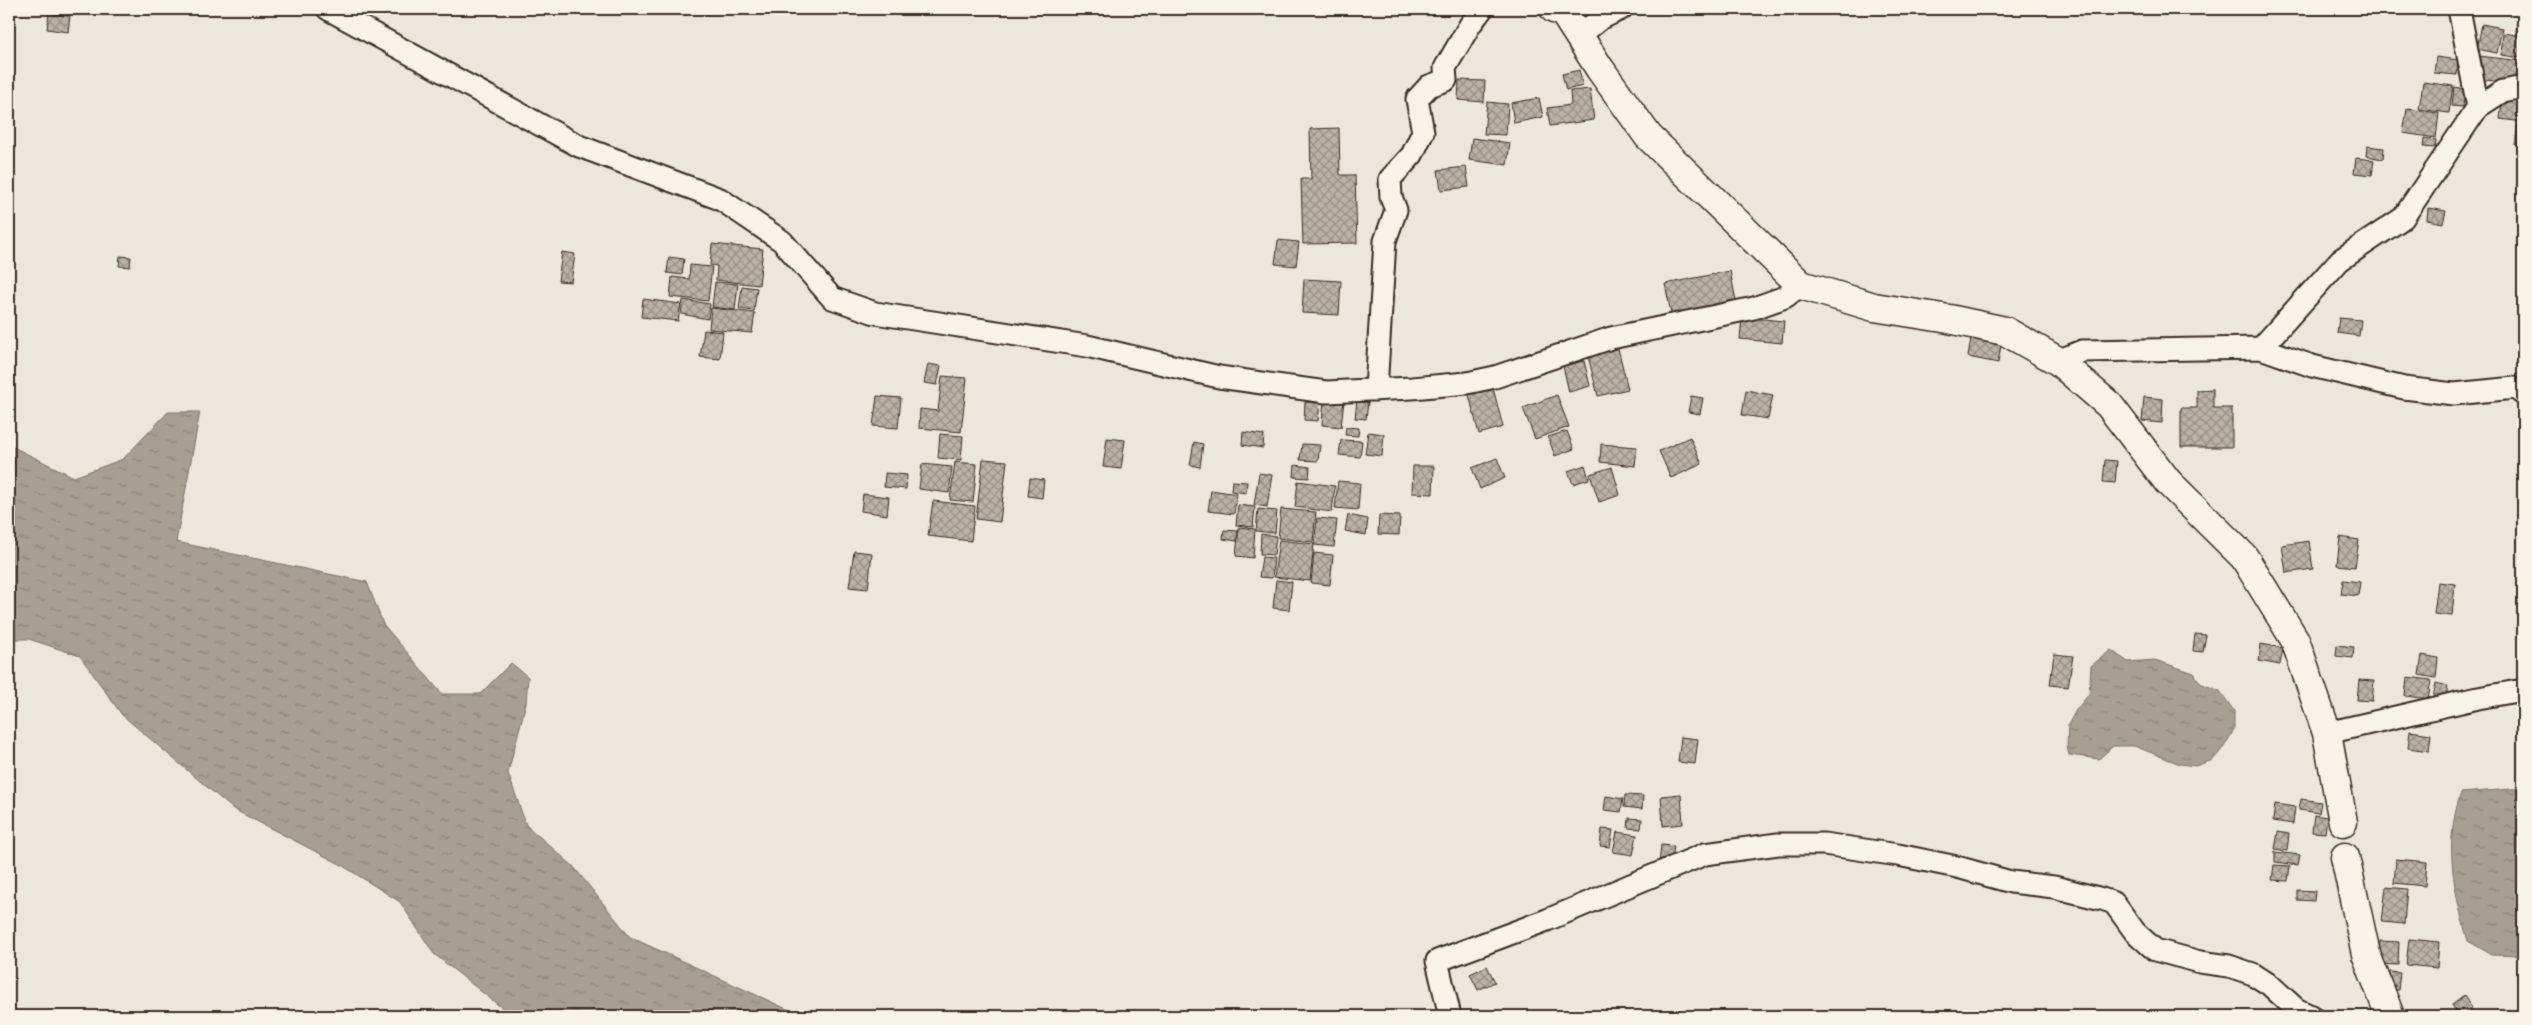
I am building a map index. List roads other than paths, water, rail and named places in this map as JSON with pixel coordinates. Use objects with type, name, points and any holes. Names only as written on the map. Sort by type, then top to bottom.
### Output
[{"type":"street","points":[[328,9],[579,146],[720,198],[782,240],[832,298],[875,313],[1087,346],[1219,377],[1326,392],[1467,383],[1495,377],[1611,338],[1754,308],[1785,297],[1801,285]]},
{"type":"street","points":[[1376,390],[1385,241],[1396,210],[1391,197],[1390,179],[1412,155],[1423,132],[1417,99],[1429,86],[1446,80],[1445,68],[1470,24],[1482,9]]},
{"type":"street","points":[[1554,9],[1564,13],[1648,136],[1801,285],[1874,307],[1949,319],[2005,331],[2058,361],[2109,405],[2168,482],[2244,557],[2295,640],[2327,733],[2343,822]]},
{"type":"street","points":[[1579,36],[1600,19],[1621,9]]},
{"type":"street","points":[[2459,9],[2478,107]]},
{"type":"street","points":[[2261,348],[2340,260],[2403,218],[2478,107],[2503,91],[2523,87]]},
{"type":"street","points":[[2058,361],[2082,352],[2261,348],[2312,366],[2404,388],[2454,394],[2515,388],[2523,394]]},
{"type":"street","points":[[2327,733],[2478,698],[2523,690]]},
{"type":"street","points":[[1450,1016],[1437,961],[1546,920],[1705,854],[1778,844],[1824,844],[1957,867],[2011,882],[2054,887],[2114,903],[2135,932],[2155,950],[2200,962],[2229,966],[2253,974],[2270,985],[2296,1009],[2311,1016]]},
{"type":"street","points":[[2345,856],[2366,954],[2390,1016]]},
{"type":"water","points":[[168,412],[200,412],[176,542],[367,582],[383,624],[442,694],[480,694],[511,663],[528,677],[526,703],[508,773],[526,825],[573,866],[630,937],[802,1016],[512,1016],[434,954],[400,902],[340,864],[233,809],[122,715],[80,656],[29,639],[9,639],[9,445],[74,477],[123,459]]},
{"type":"water","points":[[2111,650],[2128,662],[2155,660],[2194,673],[2200,683],[2220,691],[2234,711],[2234,730],[2224,747],[2213,760],[2195,766],[2180,764],[2134,746],[2113,746],[2099,759],[2069,755],[2067,747],[2068,725],[2076,710],[2089,694],[2091,666]]},
{"type":"water","points":[[2523,788],[2523,956],[2492,955],[2468,941],[2458,904],[2452,867],[2453,830],[2456,812],[2461,793]]}]
